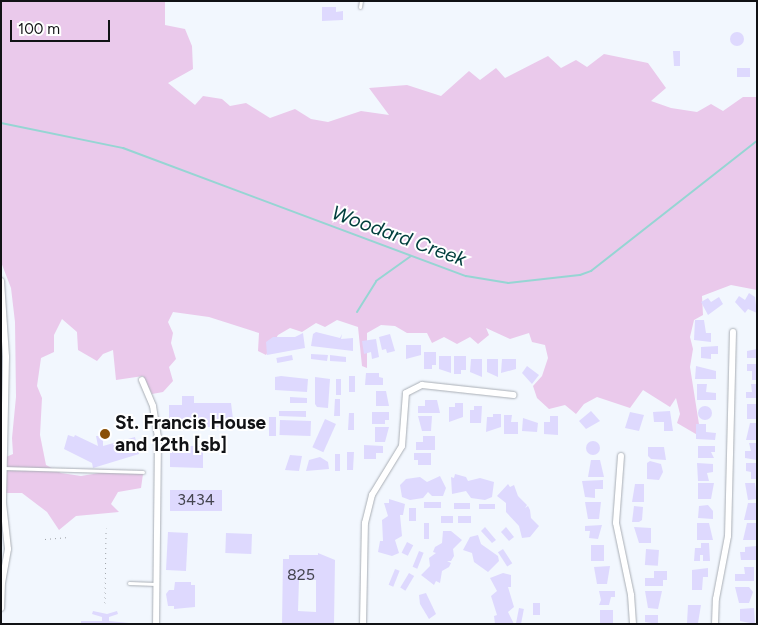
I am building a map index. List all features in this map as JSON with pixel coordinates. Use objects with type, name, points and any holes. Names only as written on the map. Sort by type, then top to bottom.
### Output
[{"type":"street","points":[[1,281],[6,356],[2,503],[8,549],[2,582],[1,608]]},
{"type":"street","points":[[715,624],[716,599],[728,536],[733,332]]},
{"type":"street","points":[[142,380],[153,406],[158,437],[156,624]]},
{"type":"street","points":[[363,624],[365,523],[372,495],[402,446],[406,393],[422,385],[513,395]]},
{"type":"street","points":[[621,456],[616,523],[631,595],[632,624]]},
{"type":"lane","points":[[360,1],[360,7]]},
{"type":"lane","points":[[4,468],[143,472]]},
{"type":"lane","points":[[129,584],[156,584]]},
{"type":"path","points":[[105,603],[106,528]]},
{"type":"path","points":[[45,538],[69,537]]},
{"type":"shaded area","points":[[1,1],[165,1],[165,25],[185,29],[192,46],[193,69],[168,83],[195,105],[203,96],[222,99],[230,106],[246,103],[270,118],[295,109],[311,119],[328,122],[361,111],[389,115],[369,88],[407,85],[441,96],[469,71],[480,80],[496,68],[505,78],[548,56],[561,68],[576,60],[587,67],[604,54],[648,63],[666,88],[651,101],[671,108],[697,112],[711,104],[723,111],[743,97],[757,97],[757,290],[731,285],[702,296],[703,315],[694,320],[690,337],[693,349],[690,367],[701,437],[677,423],[680,414],[676,398],[670,407],[643,390],[630,408],[597,397],[584,404],[576,414],[565,405],[549,409],[537,398],[533,386],[542,376],[548,358],[545,345],[532,342],[529,333],[510,339],[486,328],[489,335],[478,344],[470,337],[457,344],[444,337],[432,343],[427,333],[407,333],[395,326],[381,325],[367,333],[367,368],[362,366],[358,327],[337,320],[325,327],[316,323],[302,332],[290,328],[278,335],[266,355],[258,351],[259,333],[209,317],[173,312],[168,322],[173,333],[171,343],[176,359],[169,367],[173,381],[163,392],[152,394],[143,376],[116,380],[113,350],[103,354],[97,361],[78,350],[77,332],[62,319],[54,335],[54,352],[41,358],[37,386],[42,398],[40,435],[46,465],[61,473],[81,476],[111,471],[143,474],[141,488],[118,492],[111,504],[119,512],[76,516],[59,530],[47,512],[22,493],[6,493],[6,457],[13,454],[12,438],[16,397],[15,322],[11,288],[1,262]]},
{"type":"building","points":[[322,7],[336,7],[336,12],[343,11],[343,20],[322,21]]},
{"type":"building","points":[[734,32],[740,32],[744,39],[740,46],[734,46],[730,42],[730,36]]},
{"type":"building","points":[[673,51],[680,51],[680,66],[674,66]]},
{"type":"building","points":[[737,68],[750,68],[750,77],[737,77]]},
{"type":"building","points":[[749,293],[755,297],[757,313],[748,309],[745,313],[735,302],[739,296],[745,300]]},
{"type":"building","points":[[719,297],[723,304],[708,315],[701,302],[708,298],[711,302]]},
{"type":"building","points":[[695,320],[704,320],[706,333],[711,333],[711,342],[694,340]]},
{"type":"building","points":[[316,332],[340,338],[342,334],[341,339],[353,338],[353,351],[311,346],[313,334]]},
{"type":"building","points":[[303,333],[305,348],[267,355],[266,342],[273,337],[295,337]]},
{"type":"building","points":[[390,334],[395,351],[387,353],[386,349],[382,350],[379,337]]},
{"type":"building","points":[[376,339],[379,357],[372,359],[371,352],[364,354],[362,341]]},
{"type":"building","points":[[406,345],[421,345],[421,355],[406,359]]},
{"type":"building","points":[[718,346],[718,354],[711,354],[711,359],[701,358],[701,347]]},
{"type":"building","points":[[757,349],[757,358],[747,358],[747,351]]},
{"type":"building","points":[[424,352],[436,352],[436,365],[432,365],[432,369],[424,369]]},
{"type":"building","points":[[311,354],[328,355],[327,361],[311,359]]},
{"type":"building","points":[[292,355],[293,360],[277,363],[276,358]]},
{"type":"building","points":[[330,355],[346,357],[346,362],[330,361]]},
{"type":"building","points":[[439,356],[451,356],[451,373],[439,369]]},
{"type":"building","points":[[454,356],[466,356],[466,370],[461,370],[461,374],[454,374]]},
{"type":"building","points":[[471,359],[482,359],[482,377],[470,372]]},
{"type":"building","points":[[487,359],[498,359],[498,377],[487,372]]},
{"type":"building","points":[[502,359],[516,359],[516,369],[501,373]]},
{"type":"building","points":[[747,364],[757,364],[757,380],[752,380],[752,371],[747,371]]},
{"type":"building","points":[[527,366],[539,375],[532,384],[522,373]]},
{"type":"building","points":[[696,366],[716,371],[716,379],[695,379]]},
{"type":"building","points":[[366,373],[379,373],[379,377],[383,378],[383,385],[365,385]]},
{"type":"building","points":[[349,376],[355,376],[355,392],[349,392]]},
{"type":"building","points":[[275,377],[308,379],[307,392],[275,390]]},
{"type":"building","points":[[315,377],[330,379],[328,408],[317,407],[315,404]]},
{"type":"building","points":[[336,379],[341,379],[341,395],[336,395]]},
{"type":"building","points":[[697,384],[707,384],[706,392],[716,393],[716,400],[697,400]]},
{"type":"building","points":[[751,384],[757,384],[757,398],[746,398],[746,392],[752,392]]},
{"type":"building","points":[[376,391],[386,391],[389,406],[376,406]]},
{"type":"building","points":[[182,396],[194,396],[194,403],[231,403],[234,427],[169,427],[169,405],[182,405]]},
{"type":"building","points":[[290,397],[307,398],[307,403],[290,403]]},
{"type":"building","points":[[335,399],[340,399],[340,416],[334,416]]},
{"type":"building","points":[[425,400],[437,400],[440,413],[418,413],[418,406],[425,406]]},
{"type":"building","points":[[455,403],[463,403],[463,417],[449,422],[449,407],[455,407]]},
{"type":"building","points":[[747,404],[757,404],[757,419],[747,419]]},
{"type":"building","points":[[474,406],[482,406],[481,423],[470,423],[470,410],[474,410]]},
{"type":"building","points":[[702,406],[708,406],[712,413],[708,420],[702,420],[698,416],[698,410]]},
{"type":"building","points":[[279,411],[306,411],[306,417],[279,416]]},
{"type":"building","points":[[591,411],[600,421],[586,429],[579,421]]},
{"type":"building","points":[[670,411],[673,431],[664,431],[664,422],[654,422],[653,412]]},
{"type":"building","points":[[372,412],[389,412],[389,420],[385,420],[385,424],[372,424]]},
{"type":"building","points":[[630,412],[644,415],[639,431],[625,428]]},
{"type":"building","points":[[349,413],[354,413],[354,430],[348,430]]},
{"type":"building","points":[[493,414],[501,414],[501,427],[486,432],[487,417],[493,417]]},
{"type":"building","points":[[504,415],[512,415],[511,422],[518,422],[518,434],[504,434]]},
{"type":"building","points":[[418,416],[432,416],[431,431],[422,431]]},
{"type":"building","points":[[550,416],[558,416],[558,435],[544,434],[544,422],[550,422]]},
{"type":"building","points":[[269,417],[276,417],[276,436],[269,436]]},
{"type":"building","points":[[523,418],[538,423],[537,432],[522,431]]},
{"type":"building","points":[[325,419],[336,424],[323,452],[312,447]]},
{"type":"building","points":[[280,420],[311,421],[310,436],[279,435]]},
{"type":"building","points":[[750,423],[757,423],[757,440],[746,440]]},
{"type":"building","points":[[696,424],[706,424],[706,432],[716,433],[715,440],[696,439]]},
{"type":"building","points":[[375,427],[389,427],[385,442],[375,442]]},
{"type":"building","points":[[68,435],[74,437],[75,435],[98,446],[96,436],[103,436],[103,446],[135,437],[139,454],[93,468],[92,463],[64,449]]},
{"type":"building","points":[[423,436],[435,436],[435,450],[416,450],[416,442],[423,442]]},
{"type":"building","points":[[593,441],[598,443],[600,448],[598,453],[593,455],[588,453],[586,448],[588,443]]},
{"type":"building","points":[[749,443],[757,443],[757,460],[745,458],[745,451],[751,451]]},
{"type":"building","points":[[364,445],[383,446],[383,453],[376,453],[376,459],[364,459]]},
{"type":"building","points":[[179,446],[203,446],[203,468],[170,467],[170,449],[179,449]]},
{"type":"building","points":[[698,446],[715,446],[715,452],[711,452],[714,458],[698,458]]},
{"type":"building","points":[[648,447],[664,447],[666,460],[651,459],[648,456]]},
{"type":"building","points":[[347,452],[354,452],[353,470],[347,470]]},
{"type":"building","points":[[414,453],[431,453],[431,465],[418,465],[418,460],[414,460]]},
{"type":"building","points":[[335,454],[340,454],[340,471],[335,471]]},
{"type":"building","points":[[290,455],[302,456],[299,471],[285,470]]},
{"type":"building","points":[[320,457],[328,462],[329,469],[306,471],[309,460]]},
{"type":"building","points":[[591,460],[600,460],[604,477],[588,477]]},
{"type":"building","points":[[650,461],[661,464],[663,472],[659,480],[647,479],[647,463]]},
{"type":"building","points":[[697,463],[713,464],[713,472],[707,473],[709,481],[698,481]]},
{"type":"building","points":[[746,463],[757,463],[757,479],[751,479],[751,472],[746,471]]},
{"type":"building","points":[[455,474],[466,477],[468,481],[480,478],[494,482],[492,497],[485,500],[471,498],[466,491],[452,494],[451,477],[454,478]]},
{"type":"building","points":[[440,476],[446,488],[443,496],[432,496],[428,492],[423,498],[410,500],[402,497],[400,485],[406,479],[420,477],[427,482]]},
{"type":"building","points":[[603,480],[603,489],[595,489],[595,498],[585,497],[582,481]]},
{"type":"building","points":[[698,483],[714,483],[711,499],[698,499]]},
{"type":"building","points":[[745,483],[755,483],[757,499],[748,500]]},
{"type":"building","points":[[508,484],[510,487],[514,485],[518,496],[527,505],[525,508],[528,506],[531,518],[539,526],[530,537],[522,538],[519,526],[506,512],[506,503],[497,496]]},
{"type":"building","points":[[635,484],[644,484],[644,502],[632,502]]},
{"type":"building","points":[[170,490],[222,490],[222,511],[170,511]]},
{"type":"building","points":[[389,499],[405,504],[403,515],[400,515],[402,536],[395,540],[399,553],[392,556],[378,552],[380,541],[383,541],[382,520],[388,516],[384,503],[389,503]]},
{"type":"building","points":[[424,502],[441,502],[441,508],[424,508]]},
{"type":"building","points":[[585,502],[601,502],[599,519],[588,519]]},
{"type":"building","points":[[454,503],[470,503],[470,509],[454,509]]},
{"type":"building","points":[[748,503],[757,503],[757,520],[744,520]]},
{"type":"building","points":[[479,504],[495,504],[495,509],[479,509]]},
{"type":"building","points":[[708,505],[713,511],[713,519],[698,518],[699,506]]},
{"type":"building","points":[[634,506],[643,507],[642,520],[639,522],[632,522]]},
{"type":"building","points":[[409,508],[416,508],[416,521],[409,521]]},
{"type":"building","points":[[441,516],[453,516],[453,523],[441,523]]},
{"type":"building","points":[[458,516],[471,516],[471,523],[458,523]]},
{"type":"building","points":[[424,523],[429,523],[429,539],[424,539]]},
{"type":"building","points":[[697,523],[709,523],[713,540],[697,540]]},
{"type":"building","points":[[747,523],[757,523],[757,540],[743,540]]},
{"type":"building","points":[[602,525],[598,539],[589,538],[590,531],[585,531],[585,526]]},
{"type":"building","points":[[485,527],[496,540],[492,543],[481,531]]},
{"type":"building","points":[[506,527],[514,537],[509,541],[501,532]]},
{"type":"building","points":[[634,527],[651,528],[651,543],[639,543]]},
{"type":"building","points":[[443,531],[451,531],[462,540],[453,549],[454,556],[451,561],[447,561],[451,563],[449,567],[442,571],[440,583],[436,581],[434,585],[421,575],[430,566],[429,558],[436,553],[433,552],[435,547],[442,543]]},
{"type":"building","points":[[168,532],[188,533],[186,571],[166,570]]},
{"type":"building","points":[[226,533],[252,534],[251,554],[225,553]]},
{"type":"building","points":[[478,535],[481,544],[498,556],[499,561],[488,572],[474,562],[472,553],[463,550],[470,537]]},
{"type":"building","points":[[407,542],[413,545],[408,556],[402,553]]},
{"type":"building","points":[[701,543],[709,543],[710,561],[703,561],[703,555],[700,555],[700,561],[694,561],[695,548],[701,548]]},
{"type":"building","points":[[591,545],[604,545],[604,561],[591,561]]},
{"type":"building","points":[[757,546],[757,560],[741,560],[740,552],[745,552],[745,547]]},
{"type":"building","points":[[503,549],[512,563],[507,567],[498,552]]},
{"type":"building","points":[[646,549],[659,550],[658,566],[645,565]]},
{"type":"building","points":[[419,551],[424,553],[417,569],[413,567]]},
{"type":"building","points":[[318,553],[335,560],[334,624],[282,624],[283,559],[289,559],[289,555],[318,555]],"holes":[[[299,580],[316,580],[316,612],[298,611]]]},
{"type":"building","points":[[610,566],[607,584],[597,584],[594,567]]},
{"type":"building","points":[[744,567],[754,567],[754,581],[735,581],[735,574],[745,574]]},
{"type":"building","points":[[708,568],[708,577],[703,577],[702,590],[692,590],[692,570]]},
{"type":"building","points":[[395,569],[400,571],[393,587],[389,585]]},
{"type":"building","points":[[654,571],[667,571],[667,580],[663,580],[663,586],[645,586],[645,578],[654,578]]},
{"type":"building","points":[[409,573],[414,576],[405,591],[400,588]]},
{"type":"building","points":[[503,573],[511,575],[511,587],[508,587],[514,607],[508,612],[514,624],[495,624],[494,616],[497,615],[491,596],[497,591],[490,578]]},
{"type":"building","points":[[175,582],[191,582],[191,585],[195,585],[195,607],[174,609],[174,606],[168,606],[166,594],[169,590],[174,590]]},
{"type":"building","points":[[735,587],[749,587],[753,592],[749,603],[739,603]]},
{"type":"building","points":[[599,591],[615,591],[615,597],[611,597],[609,605],[599,605],[601,600]]},
{"type":"building","points":[[645,591],[662,591],[658,609],[648,608]]},
{"type":"building","points":[[426,593],[436,614],[429,619],[420,604],[419,595]]},
{"type":"building","points":[[533,603],[540,603],[540,615],[533,615]]},
{"type":"building","points":[[688,605],[701,605],[698,623],[687,623]]},
{"type":"building","points":[[519,608],[524,609],[521,624],[516,624]]},
{"type":"building","points":[[754,608],[755,624],[740,621],[740,609]]},
{"type":"building","points":[[600,610],[613,610],[613,624],[600,624]]},
{"type":"building","points":[[93,611],[107,614],[117,611],[118,614],[109,617],[109,621],[139,624],[81,624],[81,621],[102,621],[102,617],[92,614]]},
{"type":"building","points":[[645,615],[658,615],[658,624],[645,622]]},
{"type":"waterway","name":"Woodard Creek","points":[[1,123],[123,148],[466,276],[508,283],[580,275],[591,271],[757,141]]},
{"type":"waterway","points":[[357,312],[376,281],[411,256]]},
{"type":"place","name":"St. Francis House and 12th [sb]","points":[[105,434]]}]
